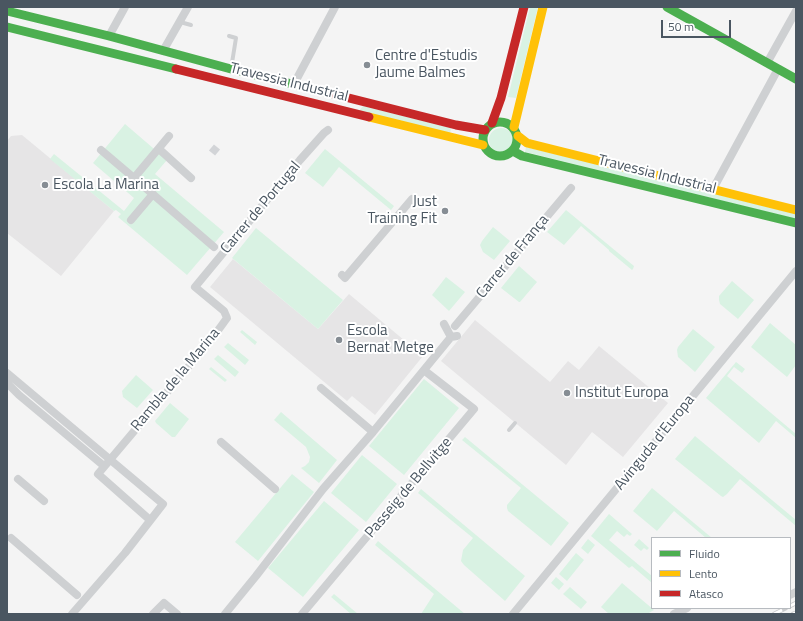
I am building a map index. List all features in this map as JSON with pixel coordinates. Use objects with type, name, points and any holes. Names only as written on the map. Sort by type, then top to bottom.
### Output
[{"type":"street","points":[[88,47],[104,44],[125,7]]},
{"type":"street","points":[[163,51],[188,7]]},
{"type":"street","points":[[294,84],[335,7]]},
{"type":"street","points":[[488,126],[500,121],[507,122],[514,127],[518,136],[517,144],[513,151],[502,156],[496,156],[487,150],[483,145],[483,136],[501,98],[524,7]]},
{"type":"street","points":[[514,127],[543,7]]},
{"type":"street","points":[[667,7],[796,79]]},
{"type":"street","name":"Travessia Industrial","points":[[7,11],[109,36],[231,69],[456,124],[488,126]]},
{"type":"street","points":[[767,63],[796,11]]},
{"type":"street","name":"Travessia Industrial","points":[[7,27],[483,145]]},
{"type":"street","points":[[182,70],[195,68],[230,76],[231,69]]},
{"type":"street","points":[[713,189],[778,69]]},
{"type":"street","name":"Carrer de Portugal","points":[[195,288],[300,160],[328,130]]},
{"type":"street","points":[[134,178],[169,136]]},
{"type":"street","name":"Travessia Industrial","points":[[518,136],[527,143],[796,210]]},
{"type":"street","points":[[158,149],[191,178]]},
{"type":"street","points":[[101,150],[214,247]]},
{"type":"street","name":"Travessia Industrial","points":[[513,151],[522,156],[796,223]]},
{"type":"street","name":"Carrer de França","points":[[456,326],[571,188]]},
{"type":"street","points":[[131,220],[153,194]]},
{"type":"street","points":[[343,278],[412,199]]},
{"type":"street","name":"Avinguda d'Europa","points":[[513,614],[796,271]]},
{"type":"street","name":"Rambla de la Marina","points":[[104,466],[211,340],[227,318],[224,311],[195,288]]},
{"type":"street","points":[[225,614],[323,489],[454,336],[444,324]]},
{"type":"street","name":"Passeig de Bellvitge","points":[[302,614],[474,409],[425,370]]},
{"type":"street","points":[[7,373],[163,504],[125,553],[72,614]]},
{"type":"street","points":[[7,383],[18,395],[104,466],[98,474],[150,520]]},
{"type":"street","points":[[321,388],[373,432]]},
{"type":"street","points":[[221,442],[275,489]]},
{"type":"street","points":[[18,479],[44,501]]},
{"type":"street","points":[[11,538],[77,594]]},
{"type":"street","points":[[153,614],[164,603],[177,614]]},
{"type":"street","points":[[674,614],[684,609]]},
{"type":"lane","points":[[180,22],[191,25]]},
{"type":"lane","points":[[229,36],[236,38],[231,69]]},
{"type":"lane","points":[[509,430],[515,423]]},
{"type":"shaded area","name":"Escola La Marina","points":[[22,135],[114,211],[61,276],[7,233],[7,141],[11,136]]},
{"type":"shaded area","name":"Escola Bernat Metge","points":[[233,259],[318,329],[349,294],[423,356],[375,415],[352,396],[347,401],[210,287]]},
{"type":"shaded area","name":"Institut Europa","points":[[475,320],[550,382],[568,361],[579,370],[599,346],[668,403],[623,457],[592,432],[566,465],[441,361]]},
{"type":"green space","points":[[530,7],[538,7],[516,98],[508,97]]},
{"type":"green space","points":[[363,106],[451,128],[450,134],[359,111]]},
{"type":"green space","points":[[125,124],[167,160],[155,174],[224,232],[187,275],[118,217],[121,214],[116,210],[114,211],[50,159],[54,154],[124,211],[134,198],[93,163]]},
{"type":"green space","points":[[501,128],[509,132],[513,140],[509,148],[501,152],[493,148],[489,140],[493,132]]},
{"type":"green space","points":[[526,147],[796,214],[796,219],[525,152]]},
{"type":"green space","points":[[325,149],[394,206],[391,210],[339,167],[323,187],[305,173]]},
{"type":"green space","points":[[566,210],[634,266],[633,269],[632,270],[609,251],[581,226],[564,245],[547,232]]},
{"type":"green space","points":[[493,227],[510,241],[494,260],[483,252],[480,245]]},
{"type":"green space","points":[[256,228],[343,300],[318,329],[232,258]]},
{"type":"green space","points":[[519,266],[537,282],[520,302],[501,288]]},
{"type":"green space","points":[[446,277],[465,292],[449,311],[432,295]]},
{"type":"green space","points":[[732,281],[754,300],[738,319],[720,304],[719,300],[719,296]]},
{"type":"green space","points":[[770,323],[796,345],[796,365],[787,377],[751,347]]},
{"type":"green space","points":[[693,329],[715,347],[695,372],[678,357],[677,350]]},
{"type":"green space","points":[[242,330],[257,342],[255,345],[240,332]]},
{"type":"green space","points":[[228,343],[249,360],[245,365],[224,347]]},
{"type":"green space","points":[[218,355],[239,372],[235,377],[214,359]]},
{"type":"green space","points":[[736,362],[745,369],[742,373],[734,367],[727,376],[796,434],[796,438],[776,421],[759,443],[706,398]]},
{"type":"green space","points":[[211,367],[227,380],[225,382],[209,369]]},
{"type":"green space","points":[[136,375],[153,390],[137,408],[123,397],[122,391]]},
{"type":"green space","points":[[424,379],[459,408],[404,475],[369,446]]},
{"type":"green space","points":[[170,403],[189,419],[175,437],[172,437],[155,421]]},
{"type":"green space","points":[[281,412],[337,460],[319,483],[301,468],[309,462],[310,457],[306,447],[274,420]]},
{"type":"green space","points":[[695,436],[796,520],[796,526],[740,479],[723,497],[675,459]]},
{"type":"green space","points":[[465,437],[569,523],[551,546],[508,511],[507,505],[521,488],[462,440]]},
{"type":"green space","points":[[362,455],[397,484],[366,522],[331,493]]},
{"type":"green space","points":[[292,474],[314,492],[258,561],[235,542]]},
{"type":"green space","points":[[652,488],[711,537],[705,537],[674,511],[657,531],[633,511]]},
{"type":"green space","points":[[421,489],[525,576],[505,601],[461,561],[463,550],[473,538],[418,493]]},
{"type":"green space","points":[[324,501],[359,530],[303,597],[268,568]]},
{"type":"green space","points":[[609,514],[632,534],[630,536],[627,534],[624,537],[617,531],[609,540],[651,575],[651,582],[632,566],[629,568],[591,536]]},
{"type":"green space","points":[[588,539],[595,545],[588,554],[581,548]]},
{"type":"green space","points":[[639,539],[649,548],[647,550],[644,548],[641,551],[634,545]]},
{"type":"green space","points":[[378,541],[465,614],[421,614],[434,594],[375,545]]},
{"type":"green space","points":[[576,553],[584,560],[567,581],[559,574]]},
{"type":"green space","points":[[556,577],[564,584],[559,590],[551,583]]},
{"type":"green space","points":[[622,583],[654,610],[647,614],[609,614],[601,607]]},
{"type":"green space","points":[[570,587],[587,602],[581,609],[563,594]]},
{"type":"green space","points":[[334,594],[358,614],[351,614],[331,597]]},
{"type":"tunnel","points":[[212,153],[217,147]]},
{"type":"railway","points":[[791,606],[796,603]]},
{"type":"railway","points":[[774,614],[784,609]]},
{"type":"traffic: fast","points":[[667,7],[796,79]]},
{"type":"traffic: fast","points":[[7,11],[333,94]]},
{"type":"traffic: fast","points":[[7,27],[176,69]]},
{"type":"traffic: fast","points":[[503,122],[510,124],[515,129],[517,139],[515,149],[510,154],[497,156],[490,154],[485,149],[483,136],[485,129],[490,124],[503,122]]},
{"type":"traffic: fast","points":[[513,151],[522,156],[796,223]]},
{"type":"traffic: slow","points":[[514,127],[543,7]]},
{"type":"traffic: slow","points":[[369,117],[483,145]]},
{"type":"traffic: slow","points":[[518,136],[527,143],[796,210]]},
{"type":"traffic: jam","points":[[492,123],[501,98],[524,7]]},
{"type":"traffic: jam","points":[[176,69],[369,117]]},
{"type":"traffic: jam","points":[[333,94],[456,125],[485,130]]},
{"type":"place","name":"Centre d'Estudis Jaume Balmes","points":[[367,65]]},
{"type":"place","name":"Escola La Marina","points":[[45,185]]},
{"type":"place","name":"Just Training Fit","points":[[445,211]]},
{"type":"place","name":"Escola Bernat Metge","points":[[339,340]]},
{"type":"place","name":"Institut Europa","points":[[567,393]]}]
